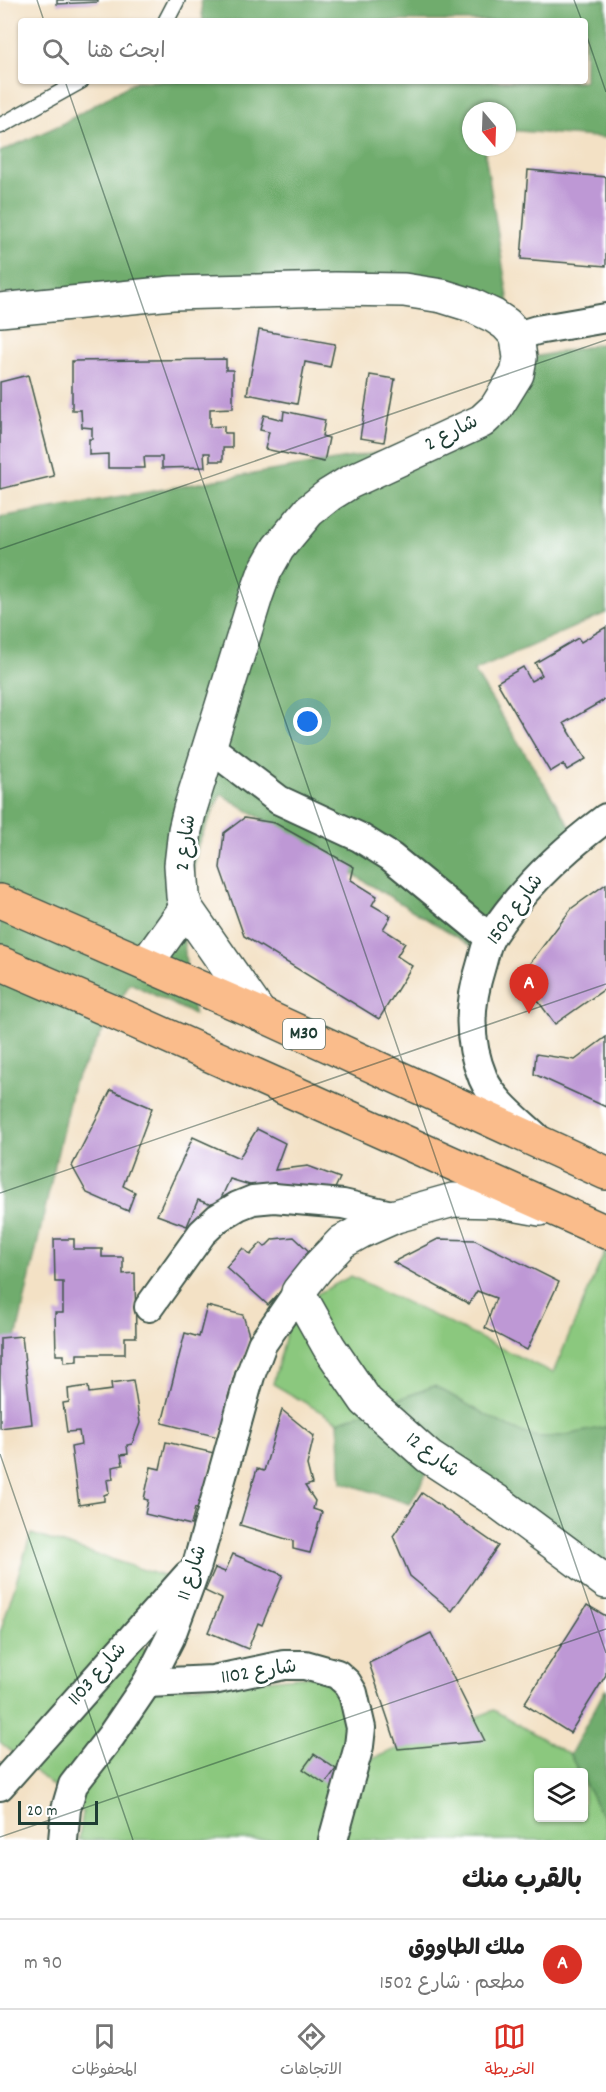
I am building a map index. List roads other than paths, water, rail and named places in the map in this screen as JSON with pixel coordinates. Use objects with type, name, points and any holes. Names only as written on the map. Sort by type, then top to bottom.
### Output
[{"type":"highway","name":"M30","points":[[0,901],[260,1014],[606,1173]]},
{"type":"highway","points":[[0,963],[606,1232]]},
{"type":"street","points":[[0,310],[172,294],[335,289],[404,290],[442,296],[471,305],[500,320],[518,336],[537,330],[606,318]]},
{"type":"street","name":"شارع 2","points":[[260,1014],[186,908],[182,885],[183,848],[190,809],[265,571],[292,530],[309,511],[329,495],[350,482],[482,422],[496,408],[517,374],[520,358],[518,336]]},
{"type":"street","points":[[208,746],[279,800],[359,837],[391,857],[490,938]]},
{"type":"street","name":"شارع 1502","points":[[545,1146],[497,1099],[484,1079],[470,1020],[473,991],[490,938],[533,882],[555,860],[606,818]]},
{"type":"street","points":[[146,964],[186,908]]},
{"type":"street","points":[[149,1307],[202,1233],[218,1218],[253,1200],[274,1198],[343,1204],[396,1216]]},
{"type":"street","points":[[298,1292],[342,1242],[396,1216],[453,1200],[473,1199],[565,1214]]},
{"type":"street","name":"شارع 11","points":[[63,1840],[66,1809],[74,1785],[147,1683],[170,1638],[197,1565],[250,1376],[262,1344],[298,1292]]},
{"type":"street","name":"شارع 12","points":[[298,1292],[329,1347],[366,1401],[429,1457],[498,1502],[606,1582]]},
{"type":"street","name":"شارع 1103","points":[[0,1786],[197,1565]]},
{"type":"street","name":"شارع 1102","points":[[147,1683],[213,1680],[284,1665],[323,1669],[342,1678],[353,1693],[361,1728],[359,1746],[333,1840]]},
{"type":"lane","points":[[168,18],[177,0]]},
{"type":"lane","points":[[0,126],[76,84]]},
{"type":"place","name":"ملك الطاووق","points":[[529,1014]]}]
